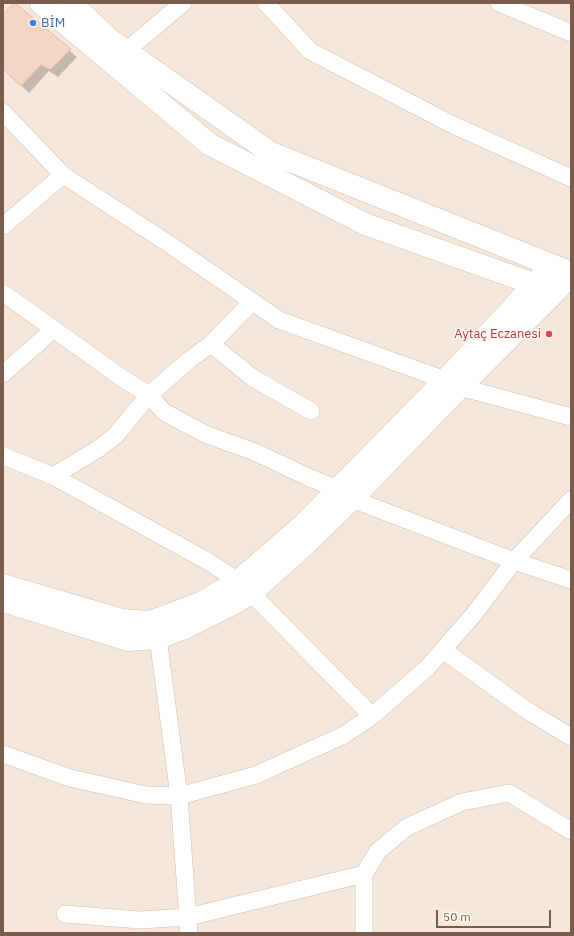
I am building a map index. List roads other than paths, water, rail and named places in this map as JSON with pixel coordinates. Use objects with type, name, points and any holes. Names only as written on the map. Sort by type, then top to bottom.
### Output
[{"type":"main road","points":[[41,3],[209,144],[365,224],[563,294]]},
{"type":"main road","points":[[77,5],[109,39],[271,152],[571,273],[563,294],[452,383]]},
{"type":"main road","points":[[3,601],[128,640],[154,630],[186,628],[235,603],[245,587],[307,543],[345,494],[452,383],[551,265]]},
{"type":"main road","points":[[3,585],[154,630]]},
{"type":"street","points":[[126,51],[184,3]]},
{"type":"street","points":[[499,3],[571,33]]},
{"type":"street","points":[[276,6],[310,51],[451,124],[571,178]]},
{"type":"street","points":[[3,112],[62,175],[169,244],[279,320],[452,383],[571,418]]},
{"type":"street","points":[[3,226],[62,175]]},
{"type":"street","points":[[3,293],[122,378],[149,395],[164,412],[205,434],[255,452],[345,494],[514,561],[571,580]]},
{"type":"street","points":[[53,476],[98,449],[115,436],[149,395],[189,360],[211,344],[252,302]]},
{"type":"street","points":[[3,374],[54,329]]},
{"type":"street","points":[[211,344],[253,378],[312,411]]},
{"type":"street","points":[[3,456],[53,476],[209,562],[245,587],[372,716]]},
{"type":"street","points":[[3,754],[70,778],[146,795],[179,796],[256,775],[344,735],[372,716],[427,668],[474,614],[514,561],[571,500]]},
{"type":"street","points":[[154,630],[179,796],[188,925]]},
{"type":"street","points":[[443,650],[525,708],[571,737]]},
{"type":"street","points":[[364,933],[364,874],[378,850],[407,827],[462,802],[509,793],[571,831]]},
{"type":"street","points":[[65,914],[188,925],[364,874]]},
{"type":"place","name":"BİM","points":[[33,23]]},
{"type":"place","name":"Aytaç Eczanesi","points":[[549,334]]}]
